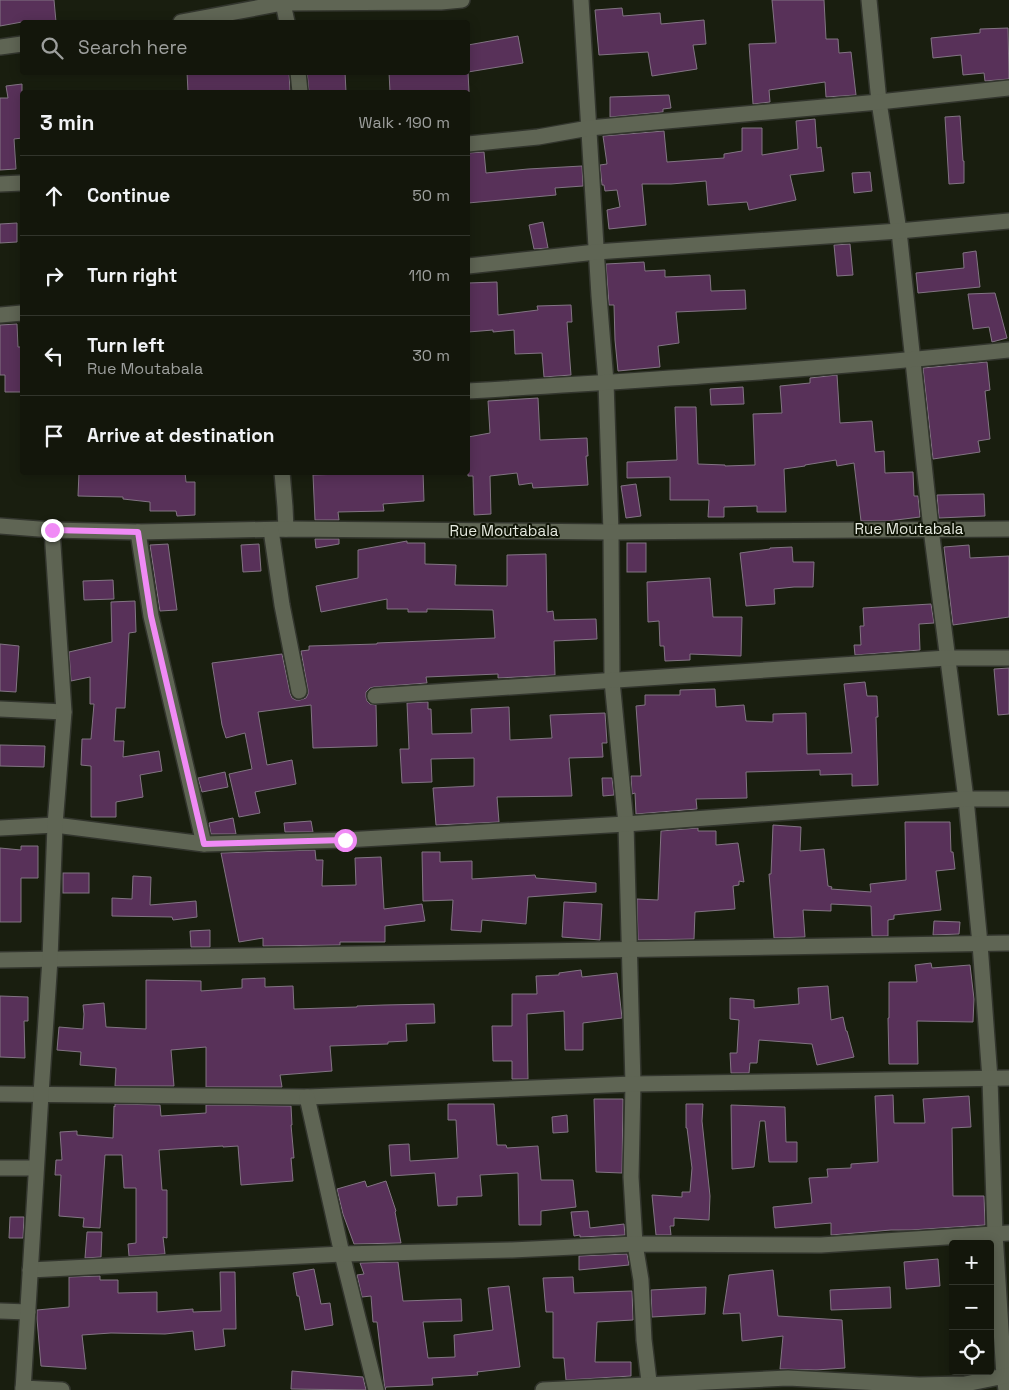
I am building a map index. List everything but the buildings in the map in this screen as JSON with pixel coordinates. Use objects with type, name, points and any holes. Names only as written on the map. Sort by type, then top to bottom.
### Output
[{"type":"street","points":[[191,20],[283,2],[440,2],[462,0]]},
{"type":"street","points":[[581,0],[606,382],[611,532],[612,681],[626,824],[633,1084],[631,1176],[635,1244],[641,1280],[644,1340],[650,1388]]},
{"type":"street","points":[[543,1390],[650,1388],[788,1378],[919,1385],[965,1384],[1006,1380],[1002,1234],[980,944],[966,799],[931,529],[899,232],[879,102],[868,0]]},
{"type":"street","points":[[283,2],[287,20]]},
{"type":"street","points":[[0,47],[20,44]]},
{"type":"street","points":[[298,75],[300,90]]},
{"type":"street","points":[[470,144],[538,137],[589,128],[879,102],[1009,88]]},
{"type":"street","points":[[0,184],[20,183]]},
{"type":"street","points":[[470,266],[596,252],[899,232],[1009,221]]},
{"type":"street","points":[[0,315],[20,313]]},
{"type":"street","points":[[470,391],[913,360],[1009,350]]},
{"type":"street","points":[[282,475],[278,529],[282,605],[299,691]]},
{"type":"street","name":"Rue Moutabala","points":[[0,526],[52,530],[138,532],[278,529],[611,532],[1009,529]]},
{"type":"street","points":[[52,530],[64,712],[55,825],[50,959],[23,1389],[62,1390]]},
{"type":"street","points":[[138,532],[151,616],[204,844]]},
{"type":"street","points":[[375,696],[947,658],[1009,658]]},
{"type":"street","points":[[0,709],[64,712]]},
{"type":"street","points":[[0,828],[55,825],[204,844],[345,840],[626,824],[966,799],[1009,799]]},
{"type":"street","points":[[0,960],[1009,943]]},
{"type":"street","points":[[0,1094],[308,1097],[633,1084],[1009,1078]]},
{"type":"street","points":[[308,1097],[342,1254],[376,1390]]},
{"type":"street","points":[[0,1168],[36,1168]]},
{"type":"street","points":[[30,1270],[342,1254],[512,1250],[635,1244],[820,1245],[1002,1234]]},
{"type":"street","points":[[0,1311],[28,1312]]},
{"type":"route","points":[[52,530],[138,532],[151,616],[204,844],[345,840]]}]
